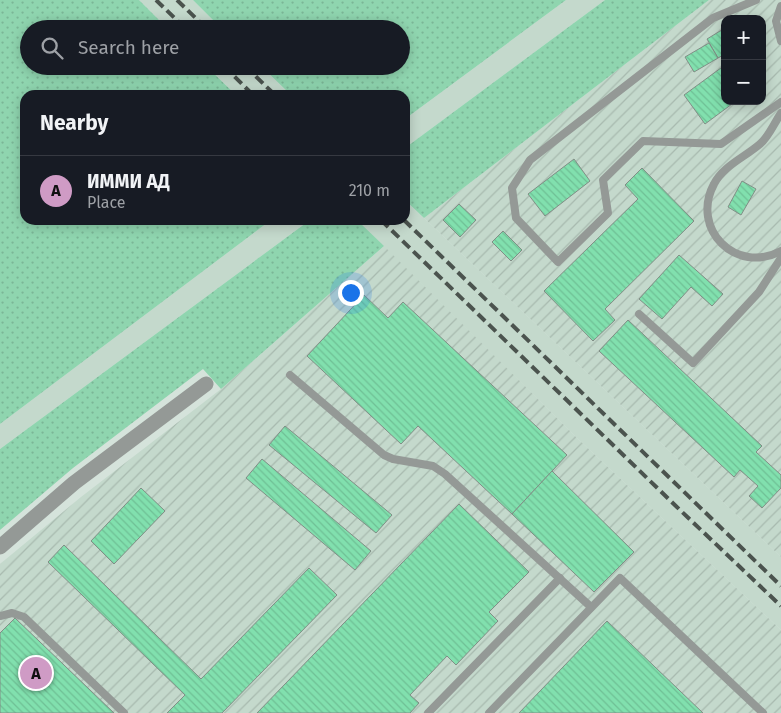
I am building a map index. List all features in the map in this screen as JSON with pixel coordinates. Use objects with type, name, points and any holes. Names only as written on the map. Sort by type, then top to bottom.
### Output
[{"type":"street","points":[[0,547],[74,483],[206,384]]},
{"type":"lane","points":[[756,0],[713,18],[530,160],[512,188],[516,218],[558,262],[608,212],[603,180],[643,141],[721,144],[781,102]]},
{"type":"lane","points":[[781,6],[776,20],[781,41]]},
{"type":"lane","points":[[781,113],[762,143],[726,169],[714,182],[708,199],[707,216],[713,232],[723,246],[738,255],[755,259],[772,256],[781,252]]},
{"type":"lane","points":[[638,314],[693,363],[759,292],[781,258]]},
{"type":"lane","points":[[290,375],[384,455],[392,459],[433,466],[445,474],[591,607]]},
{"type":"lane","points":[[428,713],[560,578]]},
{"type":"lane","points":[[489,713],[620,578],[763,713]]},
{"type":"lane","points":[[0,616],[12,613],[24,618],[124,713]]},
{"type":"shaded area","points":[[139,0],[193,0],[213,20],[159,20]]},
{"type":"shaded area","points":[[566,0],[605,0],[410,144],[410,115]]},
{"type":"shaded area","points":[[709,0],[781,0],[781,557],[424,218]]},
{"type":"shaded area","points":[[215,75],[270,75],[286,90],[231,90]]},
{"type":"shaded area","points":[[410,205],[781,557],[781,630],[576,437],[362,225],[410,225]]},
{"type":"shaded area","points":[[264,225],[303,225],[0,449],[0,424]]},
{"type":"shaded area","points":[[384,246],[576,437],[781,630],[781,713],[0,713],[0,564],[81,497],[221,389]]},
{"type":"green space","points":[[0,0],[139,0],[159,20],[20,20],[20,75],[215,75],[231,90],[20,90],[20,225],[264,225],[0,424]]},
{"type":"green space","points":[[193,0],[566,0],[410,115],[410,90],[286,90],[270,75],[410,75],[410,20],[213,20]]},
{"type":"green space","points":[[605,0],[709,0],[424,218],[410,205],[410,144]]},
{"type":"green space","points":[[303,225],[362,225],[384,246],[221,389],[203,369],[73,468],[0,530],[0,449]]},
{"type":"building","points":[[721,30],[721,56],[718,58],[707,39]]},
{"type":"building","points":[[709,43],[718,58],[694,72],[685,57]]},
{"type":"building","points":[[721,68],[721,105],[731,105],[705,124],[684,95]]},
{"type":"building","points":[[574,159],[590,181],[545,216],[528,194]]},
{"type":"building","points":[[642,168],[694,221],[605,309],[615,320],[593,341],[544,291],[638,199],[625,185]]},
{"type":"building","points":[[742,181],[756,189],[741,215],[728,207]]},
{"type":"building","points":[[459,204],[476,220],[460,237],[443,220]]},
{"type":"building","points":[[503,231],[522,250],[511,261],[492,242]]},
{"type":"building","points":[[679,255],[723,294],[712,306],[691,287],[662,319],[639,299]]},
{"type":"building","points":[[364,295],[388,318],[403,302],[567,455],[512,514],[418,426],[401,444],[307,356]]},
{"type":"building","points":[[628,320],[762,446],[756,452],[781,475],[781,488],[762,508],[749,496],[758,486],[740,470],[734,477],[599,351]]},
{"type":"building","points":[[285,426],[392,515],[376,533],[269,445]]},
{"type":"building","points":[[262,459],[371,551],[355,570],[246,478]]},
{"type":"building","points":[[552,471],[634,552],[594,592],[512,514]]},
{"type":"building","points":[[141,488],[165,511],[114,564],[91,541]]},
{"type":"building","points":[[459,504],[529,572],[489,612],[498,621],[456,665],[447,656],[410,695],[419,703],[410,713],[257,713]]},
{"type":"building","points":[[64,545],[201,679],[309,568],[337,595],[222,713],[167,713],[185,695],[48,562]]},
{"type":"building","points":[[15,618],[114,713],[0,713],[0,633]]},
{"type":"building","points":[[607,621],[703,713],[519,713]]},
{"type":"railway","points":[[156,0],[177,20]]},
{"type":"railway","points":[[177,0],[198,20]]},
{"type":"railway","points":[[233,75],[248,90]]},
{"type":"railway","points":[[254,75],[270,90]]},
{"type":"railway","points":[[386,225],[781,606]]},
{"type":"railway","points":[[409,225],[781,586]]},
{"type":"place","name":"ИММИ АД","points":[[36,673]]}]
